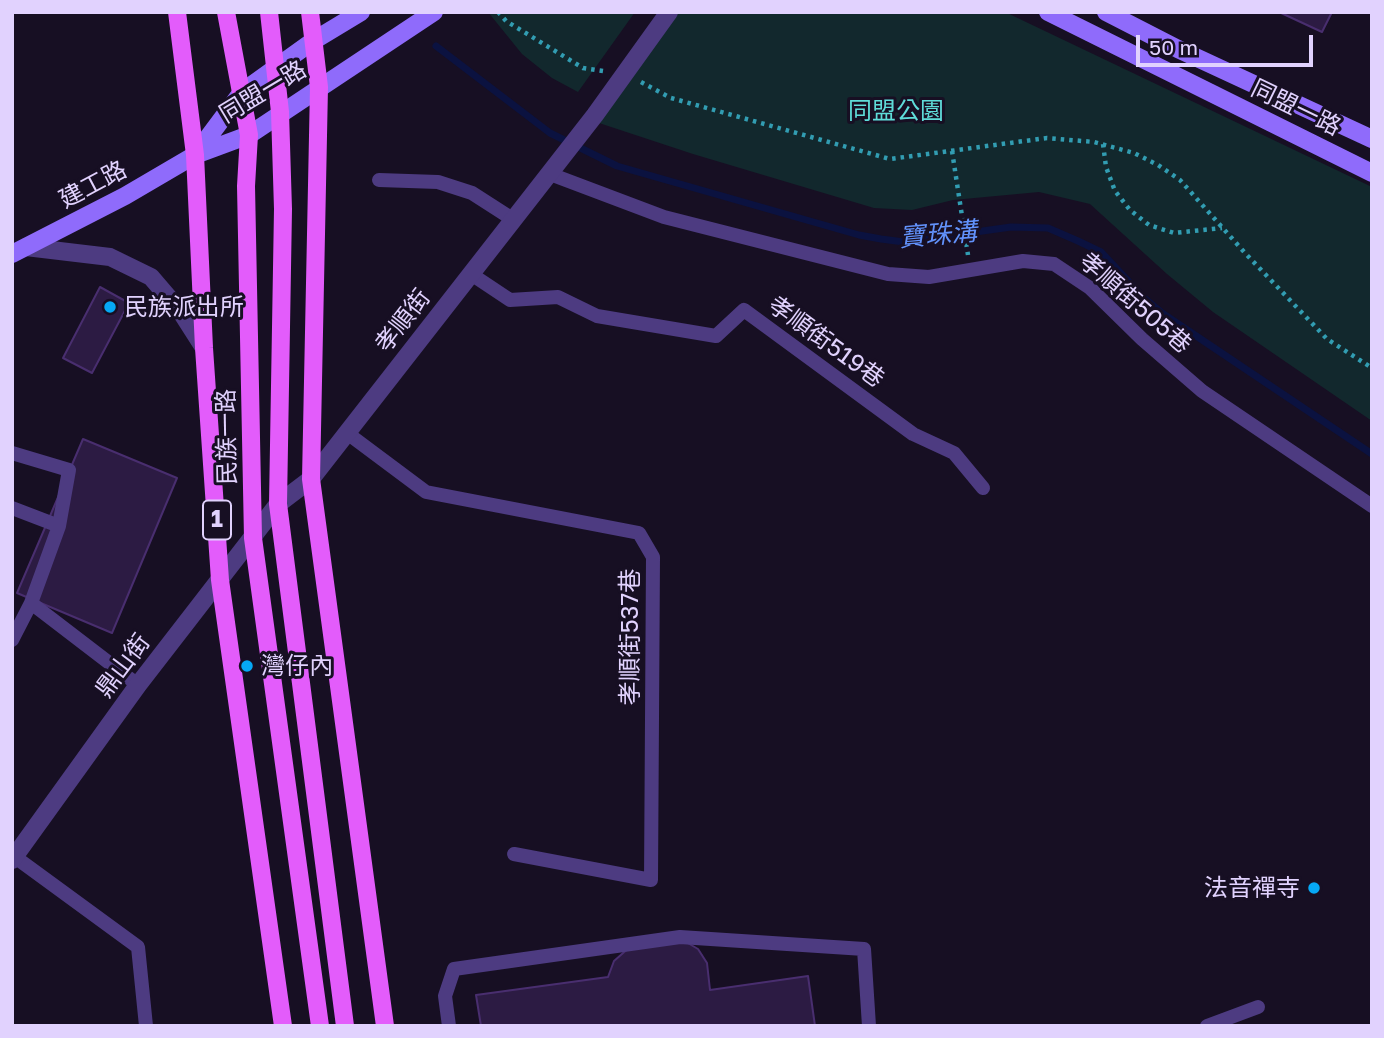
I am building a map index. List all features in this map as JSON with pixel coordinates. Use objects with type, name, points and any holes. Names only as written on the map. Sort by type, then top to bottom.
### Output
[{"type":"main road","name":"民族一路","points":[[177,12],[195,155],[204,348],[220,580],[283,1026]]},
{"type":"main road","name":"民族一路","points":[[226,12],[249,135],[246,186],[253,538],[320,1026]]},
{"type":"main road","name":"民族一路","points":[[269,12],[281,112],[283,209],[278,504],[345,1026]]},
{"type":"main road","points":[[310,12],[319,87],[311,479],[385,1026]]},
{"type":"street","name":"同盟一路","points":[[195,155],[242,92],[277,65],[361,12]]},
{"type":"street","name":"同盟一路","points":[[195,155],[249,135],[434,12]]},
{"type":"street","points":[[625,74],[669,12]]},
{"type":"street","name":"同盟一路","points":[[1048,12],[1372,173]]},
{"type":"street","name":"同盟一路","points":[[1106,12],[1178,49],[1372,139]]},
{"type":"street","name":"孝順街","points":[[278,504],[311,479],[625,74]]},
{"type":"street","name":"建工路","points":[[19,250],[125,196],[195,155]]},
{"type":"street","name":"民族一路","points":[[19,250],[110,257],[152,277],[181,312],[204,348]]},
{"type":"street","name":"鼎山街","points":[[13,859],[138,685],[278,504]]},
{"type":"lane","name":"孝順街505巷","points":[[555,167],[664,217],[824,259],[901,275],[929,276],[1023,261],[1054,264],[1090,288],[1142,339],[1202,391],[1372,506]]},
{"type":"lane","points":[[379,180],[438,182],[472,193],[514,220]]},
{"type":"lane","name":"孝順街519巷","points":[[471,274],[510,300],[558,297],[597,316],[716,336],[744,310],[913,433],[954,453],[983,488]]},
{"type":"lane","name":"孝順街537巷","points":[[347,433],[426,492],[639,533],[653,557],[651,880],[514,854]]},
{"type":"lane","points":[[12,453],[69,470],[59,526],[12,640]]},
{"type":"lane","points":[[12,508],[59,526]]},
{"type":"lane","points":[[23,610],[138,685]]},
{"type":"lane","points":[[13,859],[138,947],[146,1026]]},
{"type":"lane","points":[[449,1026],[444,996],[454,969],[680,937],[864,949],[869,1026]]},
{"type":"lane","points":[[1207,1026],[1258,1007]]},
{"type":"path","points":[[498,12],[506,21],[583,68],[625,74],[671,98],[890,159],[1046,138],[1103,144],[1134,153],[1180,180],[1327,339],[1372,368]]},
{"type":"path","points":[[1103,144],[1106,167],[1115,191],[1130,210],[1149,225],[1174,233],[1222,228]]},
{"type":"path","points":[[952,151],[970,270]]},
{"type":"green space","points":[[488,12],[635,12],[578,92],[552,78],[522,54]]},
{"type":"green space","name":"同盟公園","points":[[679,12],[1005,12],[1372,187],[1372,421],[1213,312],[1090,204],[1039,192],[953,200],[912,210],[874,208],[596,122]]},
{"type":"building","points":[[1279,12],[1332,12],[1322,32]]},
{"type":"building","points":[[100,287],[129,303],[92,373],[63,358]]},
{"type":"building","points":[[83,439],[177,478],[112,633],[17,593]]},
{"type":"building","points":[[681,939],[698,949],[707,963],[710,990],[808,976],[815,1026],[481,1026],[476,995],[608,977],[614,961],[631,946]]},
{"type":"waterway","name":"寶珠溝","points":[[436,46],[550,133],[617,166],[881,239],[904,242],[1011,227],[1048,228],[1078,241],[1101,252],[1144,298],[1162,313],[1372,454]]},
{"type":"place","name":"民族派出所","points":[[110,307]]},
{"type":"place","name":"灣仔內","points":[[247,666]]},
{"type":"place","name":"法音禪寺","points":[[1314,888]]}]
